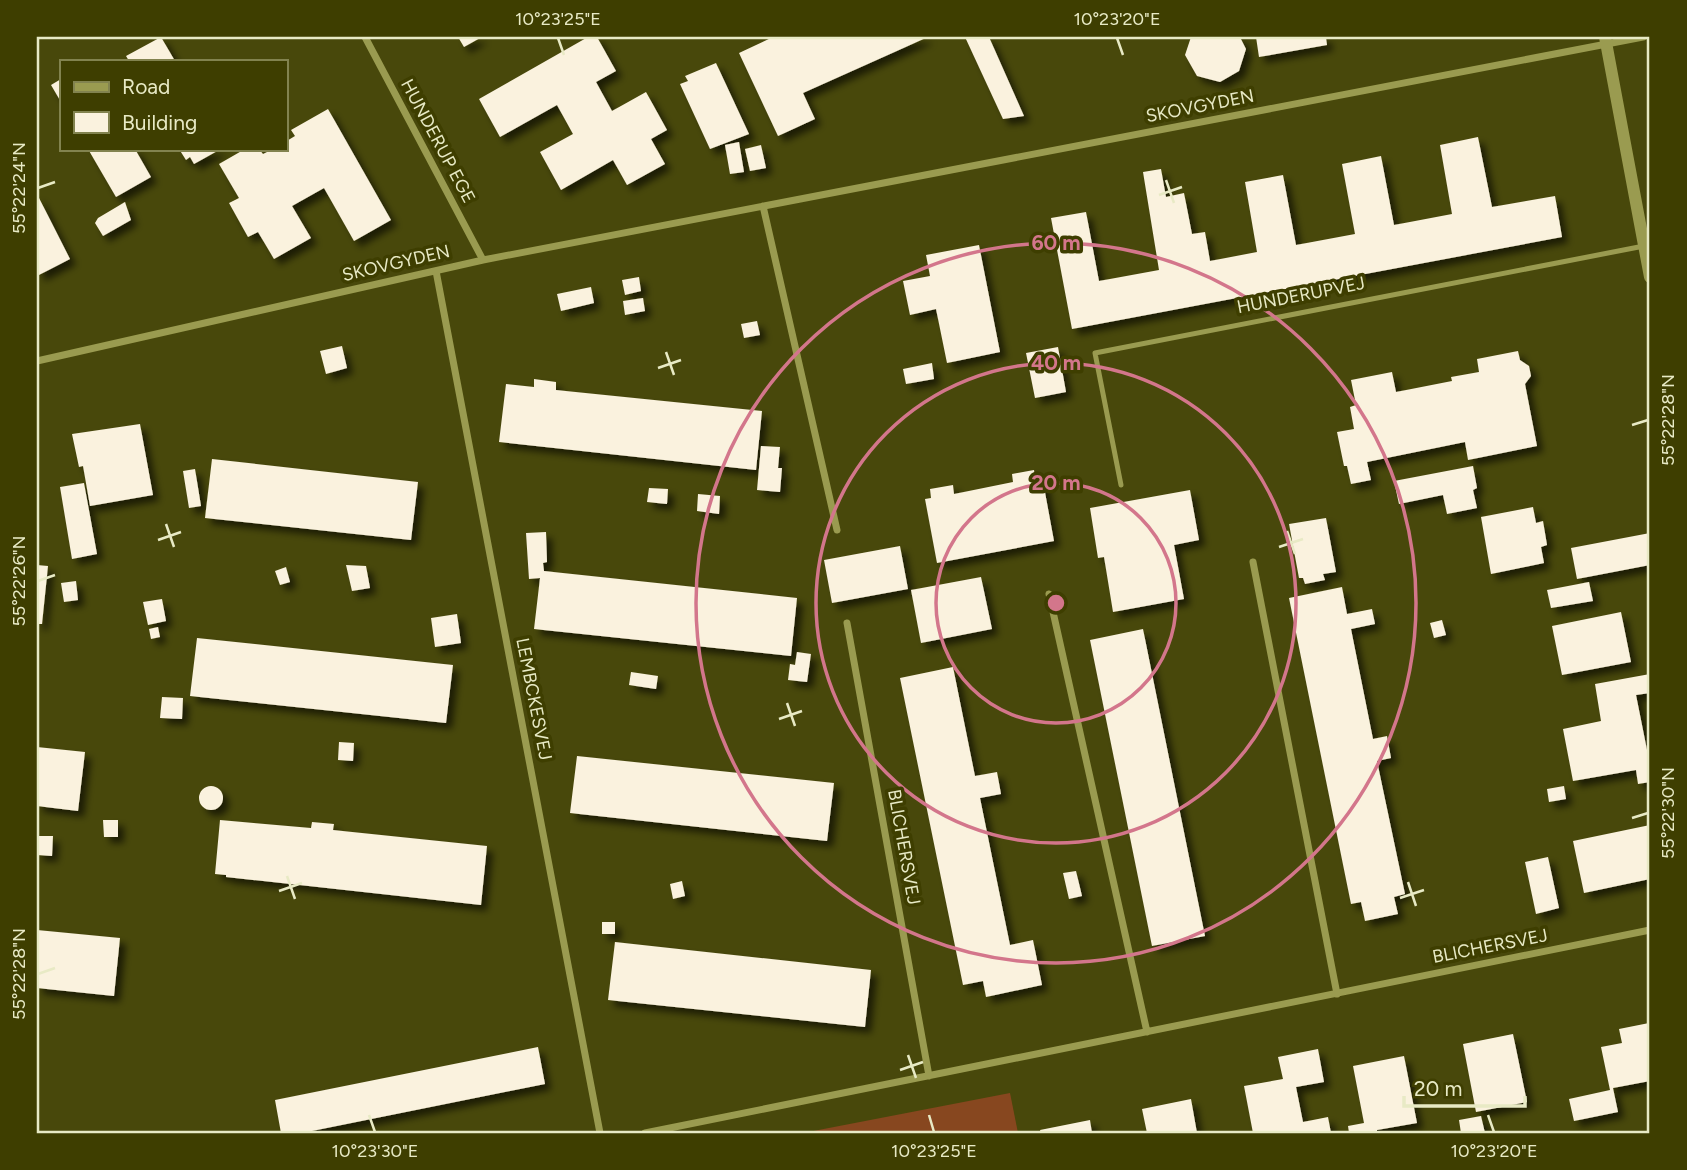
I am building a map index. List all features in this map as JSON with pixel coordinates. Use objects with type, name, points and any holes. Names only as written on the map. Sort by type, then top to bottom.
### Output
[{"type":"street","name":"HUNDERUP EGE","points":[[365,37],[483,260]]},
{"type":"street","name":"SKOVGYDEN","points":[[37,360],[483,260],[1606,40],[1643,37]]},
{"type":"street","points":[[1606,40],[1650,277]]},
{"type":"street","points":[[763,206],[837,530]]},
{"type":"street","name":"LEMBCKESVEJ","points":[[436,271],[600,1133]]},
{"type":"street","points":[[1253,562],[1337,993]]},
{"type":"street","points":[[1049,594],[1147,1032]]},
{"type":"street","name":"BLICHERSVEJ","points":[[847,623],[929,1076]]},
{"type":"street","name":"BLICHERSVEJ","points":[[645,1133],[1650,930]]},
{"type":"lane","name":"HUNDERUPVEJ","points":[[1121,485],[1095,353],[1644,246]]},
{"type":"shaded area","points":[[1010,1093],[1018,1133],[803,1133]]},
{"type":"building","points":[[161,37],[174,60],[128,60],[126,56]]},
{"type":"building","points":[[458,37],[482,37],[464,47]]},
{"type":"building","points":[[588,37],[597,37],[616,71],[596,82],[612,111],[646,92],[667,130],[651,139],[665,164],[627,185],[613,160],[561,190],[540,152],[573,134],[557,105],[500,137],[479,99]]},
{"type":"building","points":[[773,37],[928,37],[803,93],[815,119],[778,136],[739,53]]},
{"type":"building","points":[[965,37],[989,37],[1024,116],[1003,119]]},
{"type":"building","points":[[1191,37],[1240,37],[1246,49],[1239,71],[1220,82],[1197,76],[1185,55]]},
{"type":"building","points":[[1256,37],[1326,37],[1327,45],[1259,57]]},
{"type":"building","points":[[716,63],[749,134],[710,149],[680,84],[688,81],[685,76]]},
{"type":"building","points":[[60,80],[60,100],[51,85]]},
{"type":"building","points":[[328,109],[391,220],[354,241],[324,188],[292,206],[311,238],[274,259],[258,232],[248,237],[229,203],[239,198],[219,164],[243,150],[260,150],[263,154],[271,150],[287,150],[287,141],[295,136],[291,130]]},
{"type":"building","points":[[1478,137],[1492,207],[1555,196],[1562,237],[1072,329],[1051,218],[1086,212],[1099,281],[1159,270],[1143,172],[1161,169],[1166,197],[1184,193],[1192,234],[1205,232],[1210,261],[1257,252],[1245,182],[1283,175],[1296,245],[1355,234],[1342,164],[1381,156],[1394,225],[1452,214],[1440,145]]},
{"type":"building","points":[[739,142],[744,172],[730,174],[725,145]]},
{"type":"building","points":[[761,145],[766,168],[750,171],[745,149]]},
{"type":"building","points":[[89,150],[136,150],[151,177],[116,197]]},
{"type":"building","points":[[180,150],[219,150],[194,164],[190,157],[186,160]]},
{"type":"building","points":[[37,194],[70,259],[39,275],[37,270]]},
{"type":"building","points":[[125,202],[131,220],[103,236],[95,223],[98,218]]},
{"type":"building","points":[[979,245],[1000,352],[947,363],[936,309],[910,315],[903,281],[930,276],[926,255]]},
{"type":"building","points":[[639,277],[641,291],[625,295],[622,280]]},
{"type":"building","points":[[591,287],[594,303],[561,311],[557,294]]},
{"type":"building","points":[[643,298],[645,311],[625,315],[623,301]]},
{"type":"building","points":[[757,321],[760,335],[744,338],[741,324]]},
{"type":"building","points":[[342,346],[347,368],[326,374],[320,351]]},
{"type":"building","points":[[1058,347],[1066,392],[1035,398],[1026,353]]},
{"type":"building","points":[[1518,351],[1520,360],[1529,366],[1531,376],[1525,384],[1537,446],[1468,460],[1465,442],[1367,462],[1371,480],[1351,484],[1337,432],[1354,429],[1350,407],[1356,405],[1351,380],[1392,372],[1396,392],[1452,381],[1451,377],[1479,372],[1477,359]]},
{"type":"building","points":[[932,363],[934,379],[906,384],[903,369]]},
{"type":"building","points":[[534,379],[556,382],[556,390],[762,411],[756,470],[499,442],[506,384],[534,387]]},
{"type":"building","points":[[140,424],[153,495],[90,506],[83,466],[79,467],[72,434]]},
{"type":"building","points":[[761,446],[780,447],[780,492],[757,490]]},
{"type":"building","points":[[212,459],[418,482],[411,540],[205,518]]},
{"type":"building","points":[[1473,466],[1477,488],[1473,490],[1477,508],[1447,514],[1443,495],[1399,504],[1394,481]]},
{"type":"building","points":[[195,469],[201,506],[189,508],[183,471]]},
{"type":"building","points":[[1034,470],[1035,478],[1042,476],[1054,541],[937,563],[925,499],[931,498],[930,489],[953,485],[954,494],[1013,482],[1012,474]]},
{"type":"building","points":[[84,483],[97,554],[72,559],[60,487]]},
{"type":"building","points":[[649,488],[668,489],[667,504],[647,502]]},
{"type":"building","points":[[1190,490],[1199,540],[1174,545],[1184,599],[1113,612],[1104,557],[1098,558],[1090,508]]},
{"type":"building","points":[[698,494],[720,496],[719,514],[697,511]]},
{"type":"building","points":[[1533,507],[1536,523],[1543,521],[1547,545],[1541,547],[1544,563],[1491,574],[1481,517]]},
{"type":"building","points":[[1326,518],[1336,572],[1323,574],[1325,580],[1305,584],[1303,578],[1299,578],[1289,524]]},
{"type":"building","points":[[546,532],[547,562],[543,563],[544,571],[797,598],[791,656],[534,629],[540,578],[529,579],[526,533]]},
{"type":"building","points":[[1650,533],[1650,565],[1577,579],[1571,548]]},
{"type":"building","points":[[900,546],[908,589],[832,603],[824,560]]},
{"type":"building","points":[[37,565],[48,566],[42,624],[37,624]]},
{"type":"building","points":[[346,565],[366,566],[370,588],[352,591]]},
{"type":"building","points":[[286,567],[290,582],[280,585],[275,571]]},
{"type":"building","points":[[981,577],[992,629],[921,643],[911,590]]},
{"type":"building","points":[[76,581],[78,600],[64,602],[61,583]]},
{"type":"building","points":[[1589,582],[1593,601],[1551,608],[1547,590]]},
{"type":"building","points":[[1342,587],[1347,614],[1372,609],[1375,624],[1351,629],[1373,739],[1387,736],[1391,758],[1377,761],[1405,894],[1394,897],[1398,914],[1365,921],[1361,902],[1351,904],[1289,598]]},
{"type":"building","points":[[162,599],[166,621],[148,625],[143,602]]},
{"type":"building","points":[[1621,612],[1631,662],[1562,675],[1552,626]]},
{"type":"building","points":[[457,614],[461,643],[435,647],[431,618]]},
{"type":"building","points":[[1442,620],[1446,635],[1434,638],[1430,623]]},
{"type":"building","points":[[158,627],[160,637],[151,639],[149,629]]},
{"type":"building","points":[[1143,629],[1205,936],[1152,946],[1090,640]]},
{"type":"building","points":[[197,638],[453,665],[446,723],[190,696]]},
{"type":"building","points":[[797,652],[811,654],[807,682],[788,680],[790,664],[795,665]]},
{"type":"building","points":[[953,667],[975,776],[997,772],[1001,794],[980,798],[1010,945],[1033,940],[1042,985],[986,997],[983,981],[963,985],[900,678]]},
{"type":"building","points":[[631,672],[658,676],[656,689],[629,685]]},
{"type":"building","points":[[1650,674],[1650,693],[1636,695],[1650,765],[1650,782],[1638,784],[1636,770],[1573,781],[1563,729],[1601,721],[1595,684]]},
{"type":"building","points":[[162,697],[183,698],[182,719],[160,718]]},
{"type":"building","points":[[339,742],[354,743],[353,761],[338,760]]},
{"type":"building","points":[[37,747],[85,752],[78,811],[37,806]]},
{"type":"building","points":[[577,756],[834,783],[827,841],[570,813]]},
{"type":"building","points":[[206,786],[216,786],[223,793],[223,803],[216,810],[206,810],[199,803],[199,793]]},
{"type":"building","points":[[1564,786],[1566,799],[1549,802],[1547,789]]},
{"type":"building","points":[[103,820],[118,820],[118,837],[104,837]]},
{"type":"building","points":[[220,820],[311,828],[312,822],[334,824],[333,830],[487,846],[481,905],[215,874]]},
{"type":"building","points":[[1650,825],[1650,879],[1584,893],[1573,841]]},
{"type":"building","points":[[37,836],[53,836],[52,856],[37,855]]},
{"type":"building","points":[[1548,857],[1559,908],[1536,914],[1525,862]]},
{"type":"building","points":[[1076,871],[1082,896],[1069,899],[1063,873]]},
{"type":"building","points":[[682,881],[685,896],[673,899],[670,884]]},
{"type":"building","points":[[602,922],[615,922],[615,934],[602,934]]},
{"type":"building","points":[[37,930],[120,938],[114,996],[37,988]]},
{"type":"building","points":[[615,942],[871,970],[865,1027],[608,1000]]},
{"type":"building","points":[[1649,1023],[1650,1081],[1613,1088],[1618,1112],[1574,1121],[1569,1099],[1610,1090],[1601,1047],[1622,1043],[1619,1029]]},
{"type":"building","points":[[1513,1034],[1527,1102],[1476,1112],[1463,1044]]},
{"type":"building","points":[[538,1047],[545,1084],[302,1133],[281,1133],[275,1100]]},
{"type":"building","points":[[1318,1049],[1324,1082],[1296,1087],[1303,1122],[1328,1117],[1331,1133],[1253,1133],[1244,1086],[1283,1079],[1278,1057]]},
{"type":"building","points":[[1404,1056],[1417,1123],[1377,1130],[1377,1133],[1349,1133],[1348,1126],[1364,1123],[1353,1066]]},
{"type":"building","points":[[1191,1099],[1197,1133],[1147,1133],[1142,1109]]},
{"type":"building","points":[[1481,1116],[1485,1133],[1461,1133],[1459,1120]]},
{"type":"building","points":[[1090,1120],[1092,1133],[1041,1133],[1040,1130]]}]
